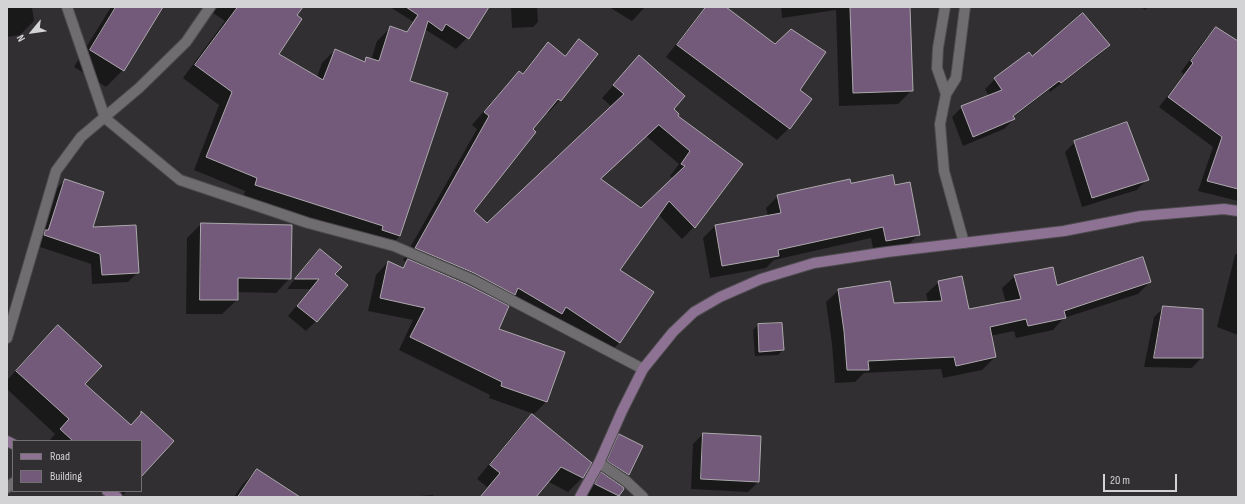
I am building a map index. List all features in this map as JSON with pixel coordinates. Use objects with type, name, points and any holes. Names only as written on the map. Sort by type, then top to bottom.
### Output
[{"type":"street","points":[[67,7],[105,118],[180,180],[308,223],[394,246],[471,279],[643,369]]},
{"type":"street","points":[[7,338],[56,171],[81,137],[139,88],[186,42],[210,7]]},
{"type":"street","points":[[945,7],[938,48],[937,68],[946,94]]},
{"type":"street","points":[[964,243],[944,171],[940,124],[946,94],[956,78],[965,7]]},
{"type":"street","points":[[580,497],[599,463],[622,411],[643,369],[673,332],[694,312],[720,296],[761,279],[814,263],[887,252],[1064,231],[1141,216],[1224,209],[1238,211]]},
{"type":"street","points":[[599,463],[626,481],[643,497]]},
{"type":"building","points":[[116,7],[163,7],[124,71],[90,50]]},
{"type":"building","points":[[238,7],[303,7],[297,15],[302,19],[279,54],[323,80],[335,49],[365,62],[366,57],[379,61],[390,26],[407,32],[418,15],[406,7],[489,7],[469,39],[446,24],[442,31],[428,21],[410,81],[448,93],[400,236],[382,230],[383,226],[255,185],[257,178],[206,157],[232,92],[195,65]]},
{"type":"building","points":[[706,7],[726,7],[775,44],[791,29],[826,52],[800,90],[812,99],[790,129],[677,45]]},
{"type":"building","points":[[910,7],[913,91],[853,93],[850,8]]},
{"type":"building","points":[[1083,13],[1110,45],[1061,83],[1059,81],[1013,116],[1015,119],[973,137],[961,106],[1002,90],[994,78],[1029,52],[1032,56]]},
{"type":"building","points":[[1216,27],[1238,41],[1238,189],[1207,181],[1222,137],[1168,97],[1193,63],[1191,61]]},
{"type":"building","points":[[579,39],[598,54],[561,101],[558,99],[533,129],[536,132],[474,211],[487,223],[624,94],[613,85],[639,55],[685,96],[674,109],[679,114],[678,116],[743,164],[695,228],[669,201],[620,270],[654,292],[620,343],[566,307],[562,314],[518,288],[515,295],[474,273],[415,248],[489,116],[484,112],[519,71],[523,74],[548,42],[565,56]],"holes":[[[659,125],[690,151],[681,164],[685,166],[641,208],[601,179]]]},
{"type":"building","points":[[1127,122],[1149,180],[1092,198],[1074,141]]},
{"type":"building","points":[[893,175],[895,185],[910,182],[920,235],[886,241],[883,227],[778,250],[779,256],[722,266],[715,225],[781,213],[777,195],[850,179],[851,183]]},
{"type":"building","points":[[65,179],[104,192],[93,227],[136,225],[139,273],[102,275],[100,254],[44,235],[45,230],[48,230]]},
{"type":"building","points":[[201,223],[292,225],[291,279],[238,278],[238,300],[200,300]]},
{"type":"building","points":[[320,249],[342,267],[335,274],[348,285],[317,322],[297,306],[319,279],[295,279]]},
{"type":"building","points":[[1143,257],[1151,282],[1064,311],[1066,318],[1028,326],[1026,319],[990,327],[996,357],[956,366],[954,357],[868,361],[869,370],[847,370],[844,331],[838,289],[890,281],[894,303],[942,301],[938,281],[962,276],[969,309],[1021,299],[1014,275],[1053,267],[1057,285]]},
{"type":"building","points":[[408,259],[468,285],[509,306],[499,329],[565,352],[547,402],[501,386],[502,382],[410,337],[425,308],[380,298],[388,261],[403,268]]},
{"type":"building","points":[[1163,306],[1203,309],[1203,358],[1154,358]]},
{"type":"building","points":[[782,323],[784,350],[759,352],[758,324]]},
{"type":"building","points":[[58,325],[102,366],[85,384],[131,425],[141,414],[141,411],[174,441],[142,476],[142,440],[72,440],[60,429],[69,419],[16,371]]},
{"type":"building","points":[[532,414],[592,463],[583,478],[561,467],[536,497],[480,497],[500,473],[490,465]]},
{"type":"building","points":[[703,433],[761,436],[759,482],[701,479]]},
{"type":"building","points":[[619,434],[643,446],[629,475],[607,461]]},
{"type":"building","points":[[257,469],[300,497],[238,497]]},
{"type":"building","points":[[601,472],[623,487],[624,489],[619,496],[595,484]]}]
